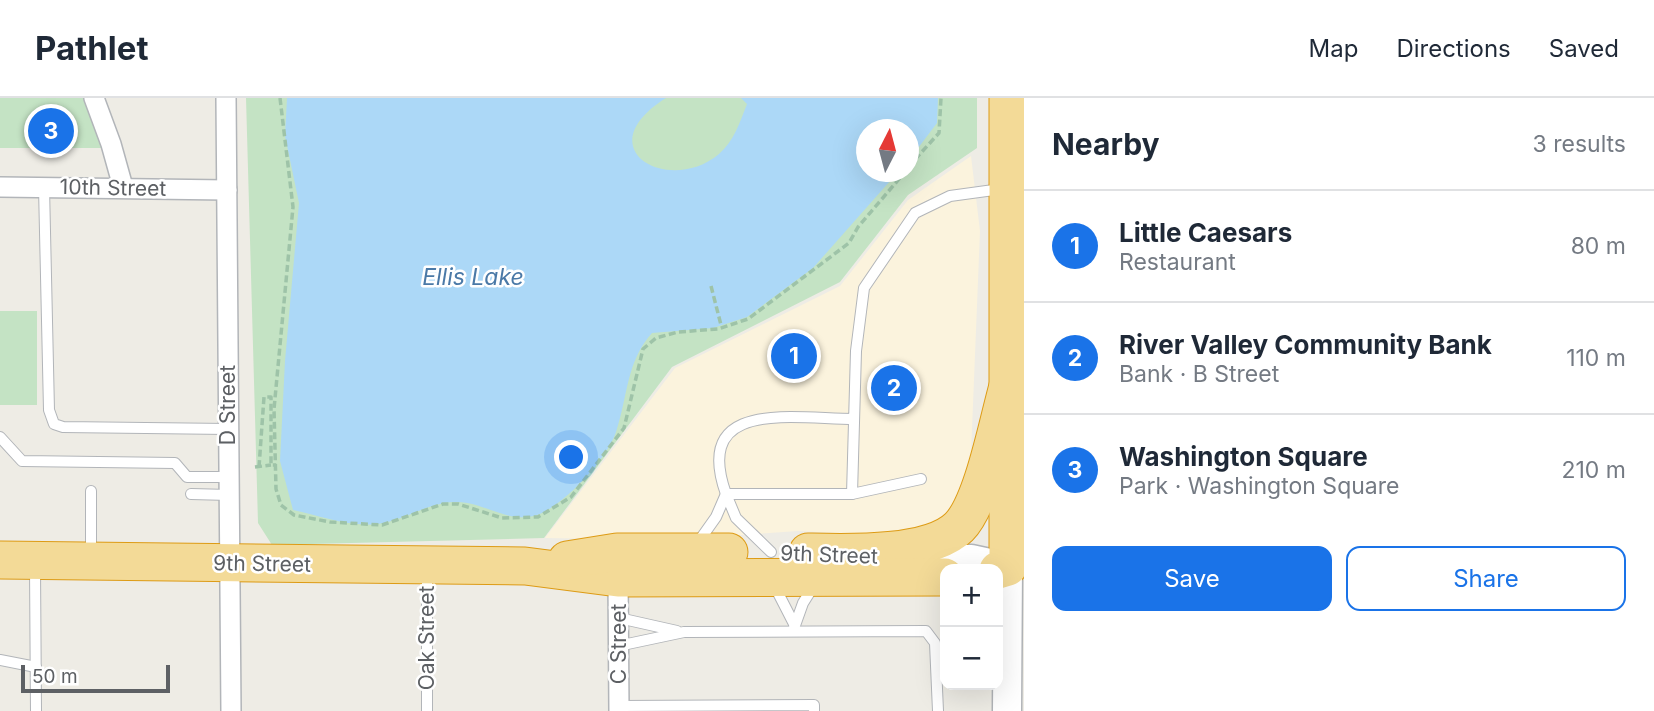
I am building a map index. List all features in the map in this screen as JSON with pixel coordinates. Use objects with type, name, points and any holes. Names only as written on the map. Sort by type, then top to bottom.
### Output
[{"type":"highway","points":[[1008,98],[1016,188],[1011,369],[1010,568]]},
{"type":"highway","points":[[846,552],[918,545],[936,541],[957,529],[970,513],[976,498],[1011,369]]},
{"type":"highway","name":"9th Street","points":[[525,566],[617,552],[688,552],[771,565],[819,578],[940,577]]},
{"type":"highway","name":"9th Street","points":[[17,560],[525,566],[618,578],[771,565],[846,552]]},
{"type":"main road","name":"9th Street","points":[[846,552],[890,557],[971,559],[1010,568]]},
{"type":"main road","points":[[1010,568],[1010,696]]},
{"type":"street","points":[[93,98],[111,144],[123,187]]},
{"type":"street","name":"D Street","points":[[226,98],[231,711]]},
{"type":"street","name":"10th Street","points":[[0,187],[227,190]]},
{"type":"street","name":"C Street","points":[[618,578],[619,708]]},
{"type":"lane","points":[[44,187],[49,410],[54,424],[63,427],[228,429]]},
{"type":"lane","points":[[852,495],[856,351],[864,288],[905,225],[927,205],[950,195],[1016,188]]},
{"type":"lane","points":[[793,627],[771,565],[736,518],[720,476],[718,450],[724,435],[741,423],[764,419],[854,419]]},
{"type":"lane","points":[[0,437],[22,461],[175,463],[187,477],[228,486]]},
{"type":"lane","points":[[726,494],[852,495],[920,478]]},
{"type":"lane","points":[[191,494],[228,486]]},
{"type":"lane","points":[[91,562],[92,491]]},
{"type":"lane","points":[[688,552],[706,533],[726,494]]},
{"type":"lane","points":[[17,560],[36,667],[36,711]]},
{"type":"lane","name":"Oak Street","points":[[427,566],[427,711]]},
{"type":"lane","points":[[793,627],[819,578]]},
{"type":"lane","points":[[619,618],[684,632]]},
{"type":"lane","points":[[618,646],[684,632],[793,627],[926,631],[935,643],[938,711]]},
{"type":"lane","points":[[0,660],[36,667]]},
{"type":"lane","points":[[619,708],[814,708]]},
{"type":"path","points":[[273,465],[274,409],[293,206],[280,98]]},
{"type":"path","points":[[919,155],[939,133],[941,98]]},
{"type":"path","points":[[273,465],[257,467],[264,397],[271,397],[276,489],[281,505],[294,515],[330,522],[382,525],[443,505],[458,504],[502,518],[538,517],[571,497],[624,428],[642,349],[656,338],[678,332],[718,329],[748,319],[849,243],[858,227],[896,182]]},
{"type":"path","points":[[710,286],[721,325]]},
{"type":"shaded area","points":[[971,156],[980,231],[970,479],[951,518],[891,536],[798,531],[673,540],[545,538],[675,368],[840,286],[908,200]]},
{"type":"green space","points":[[0,98],[88,98],[108,148],[0,148]]},
{"type":"green space","name":"Ellis Lake","points":[[246,98],[977,98],[977,148],[908,195],[840,282],[672,367],[544,538],[272,545],[258,523]]},
{"type":"green space","points":[[0,311],[37,311],[37,405],[0,405]]},
{"type":"water","name":"Ellis Lake","points":[[287,98],[666,98],[643,117],[633,134],[634,149],[643,161],[659,168],[678,170],[699,166],[724,149],[736,131],[747,104],[741,98],[938,98],[937,123],[919,147],[919,119],[856,119],[856,182],[889,182],[813,268],[747,317],[713,328],[652,333],[643,344],[632,368],[616,432],[604,454],[584,480],[560,502],[537,515],[526,517],[505,515],[464,502],[445,503],[392,521],[372,524],[338,521],[293,510],[280,461],[285,361],[299,203],[285,136]]},
{"type":"place","name":"Washington Square","points":[[51,131]]},
{"type":"place","name":"Little Caesars","points":[[794,356]]},
{"type":"place","name":"River Valley Community Bank","points":[[894,388]]}]
